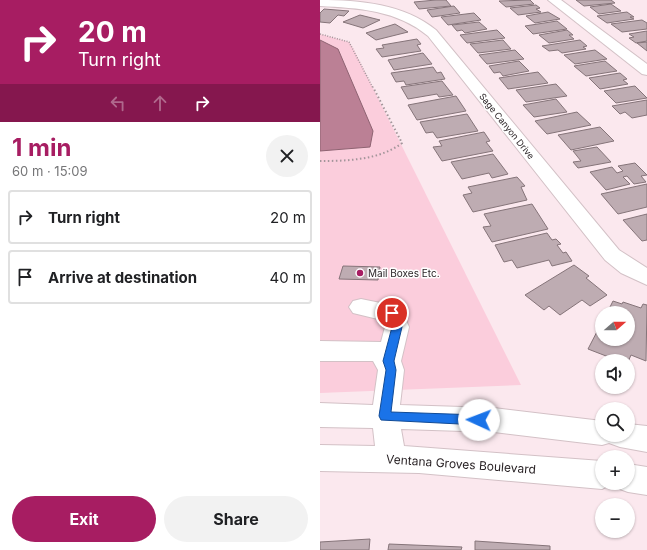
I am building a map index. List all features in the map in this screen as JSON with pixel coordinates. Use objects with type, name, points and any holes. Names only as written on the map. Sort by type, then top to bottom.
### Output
[{"type":"street","points":[[554,0],[647,71]]},
{"type":"street","name":"Sage Canyon Drive","points":[[320,3],[354,2],[384,10],[413,19],[432,33],[612,255],[629,268],[647,277]]},
{"type":"street","points":[[361,307],[392,313],[397,327],[388,361]]},
{"type":"street","points":[[320,351],[379,351],[388,361],[391,370],[385,416],[391,459]]},
{"type":"street","points":[[320,415],[494,420],[595,432]]},
{"type":"street","points":[[635,437],[647,439]]},
{"type":"street","name":"Ventana Groves Boulevard","points":[[320,458],[391,459],[508,467],[595,475]]},
{"type":"street","points":[[635,479],[647,481]]},
{"type":"path","points":[[320,34],[349,42],[402,143],[388,153],[320,161]]},
{"type":"shaded area","points":[[320,34],[349,42],[353,48],[521,385],[320,393]]},
{"type":"shaded area","points":[[320,40],[338,49],[373,131],[370,147],[320,151]]},
{"type":"building","points":[[446,0],[451,6],[419,9],[414,2]]},
{"type":"building","points":[[530,0],[534,4],[506,7],[499,1]]},
{"type":"building","points":[[576,0],[611,0],[615,3],[584,6]]},
{"type":"building","points":[[611,4],[621,11],[599,14],[590,7]]},
{"type":"building","points":[[536,5],[540,8],[536,9],[541,12],[518,15],[510,8]]},
{"type":"building","points":[[454,6],[460,13],[432,17],[427,10]]},
{"type":"building","points":[[324,9],[349,11],[344,16],[338,15],[330,23],[320,22],[320,13]]},
{"type":"building","points":[[548,12],[560,19],[535,23],[526,16]]},
{"type":"building","points":[[627,12],[634,17],[630,17],[634,19],[607,23],[597,16]]},
{"type":"building","points":[[474,13],[481,20],[448,25],[441,17]]},
{"type":"building","points":[[360,15],[380,20],[363,28],[343,22]]},
{"type":"building","points":[[642,20],[647,23],[647,29],[622,32],[611,24]]},
{"type":"building","points":[[557,21],[567,29],[533,34],[525,26]]},
{"type":"building","points":[[479,22],[487,29],[465,33],[462,30],[457,31],[452,25]]},
{"type":"building","points":[[395,24],[408,32],[376,40],[366,33]]},
{"type":"building","points":[[497,30],[505,38],[467,43],[460,35]]},
{"type":"building","points":[[567,30],[573,35],[569,35],[574,39],[549,43],[539,35]]},
{"type":"building","points":[[647,31],[647,41],[636,43],[629,38],[634,37],[629,34]]},
{"type":"building","points":[[417,39],[421,44],[417,45],[421,51],[382,57],[376,49],[384,48],[382,45]]},
{"type":"building","points":[[503,40],[511,49],[478,53],[470,44]]},
{"type":"building","points":[[580,40],[587,46],[583,47],[586,49],[562,53],[558,50],[549,51],[542,46]]},
{"type":"building","points":[[647,42],[647,51],[637,43]]},
{"type":"building","points":[[515,50],[524,59],[487,64],[479,55]]},
{"type":"building","points":[[595,50],[607,59],[575,64],[564,55]]},
{"type":"building","points":[[423,53],[432,64],[394,70],[388,60]]},
{"type":"building","points":[[519,61],[529,71],[503,76],[500,72],[494,73],[489,66]]},
{"type":"building","points":[[605,61],[617,71],[586,76],[574,66]]},
{"type":"building","points":[[433,67],[437,73],[441,72],[445,79],[406,85],[404,81],[396,82],[391,73]]},
{"type":"building","points":[[538,72],[548,83],[508,89],[499,78]]},
{"type":"building","points":[[620,73],[627,79],[623,80],[628,84],[600,89],[589,78]]},
{"type":"building","points":[[442,81],[453,95],[439,97],[437,94],[408,99],[401,87]]},
{"type":"building","points":[[556,84],[567,96],[526,102],[516,90]]},
{"type":"building","points":[[635,86],[647,98],[616,103],[604,91]]},
{"type":"building","points":[[456,96],[466,111],[417,120],[408,105]]},
{"type":"building","points":[[556,99],[567,112],[534,117],[523,105]]},
{"type":"building","points":[[647,100],[647,115],[632,118],[625,112],[620,114],[612,106]]},
{"type":"building","points":[[577,112],[591,125],[547,134],[535,121]]},
{"type":"building","points":[[467,114],[478,131],[437,138],[433,132],[426,133],[420,122]]},
{"type":"building","points":[[600,127],[614,141],[571,150],[558,135]]},
{"type":"building","points":[[484,132],[490,141],[486,142],[493,151],[442,161],[433,147],[442,146],[439,141]]},
{"type":"building","points":[[597,147],[611,162],[578,168],[573,162],[581,161],[573,151]]},
{"type":"building","points":[[493,154],[508,174],[492,178],[489,173],[462,179],[451,162]]},
{"type":"building","points":[[635,163],[647,175],[641,176],[646,182],[634,184],[627,176],[623,177],[630,184],[606,190],[590,172],[612,167],[617,173],[623,171],[618,166]]},
{"type":"building","points":[[517,177],[525,186],[521,187],[527,200],[473,212],[463,195],[472,193],[468,187]]},
{"type":"building","points":[[647,184],[647,207],[618,214],[601,194]]},
{"type":"building","points":[[532,204],[548,229],[492,242],[483,227],[491,226],[484,214]]},
{"type":"building","points":[[647,214],[647,240],[642,241],[623,220]]},
{"type":"building","points":[[547,233],[552,240],[556,239],[561,244],[557,245],[563,253],[566,252],[572,261],[552,266],[549,260],[517,268],[512,260],[504,262],[495,245]]},
{"type":"building","points":[[574,265],[589,276],[586,278],[607,295],[590,306],[582,300],[560,315],[549,306],[544,310],[525,295]]},
{"type":"building","name":"Mail Boxes Etc.","points":[[343,266],[380,267],[378,280],[339,279]]},
{"type":"building","points":[[613,301],[622,304],[623,302],[635,306],[610,306]]},
{"type":"building","points":[[643,304],[647,305],[646,361],[635,357],[635,354],[601,354],[588,349],[595,336],[595,346],[635,346],[635,306],[641,308]]},
{"type":"building","points":[[370,539],[369,550],[320,550],[320,542]]},
{"type":"building","points":[[475,541],[550,546],[550,550],[475,550]]},
{"type":"building","points":[[389,544],[462,547],[461,550],[388,550]]},
{"type":"place","name":"Mail Boxes Etc.","points":[[360,273]]},
{"type":"route","points":[[392,313],[397,327],[388,361],[391,370],[385,416],[479,420]]}]
